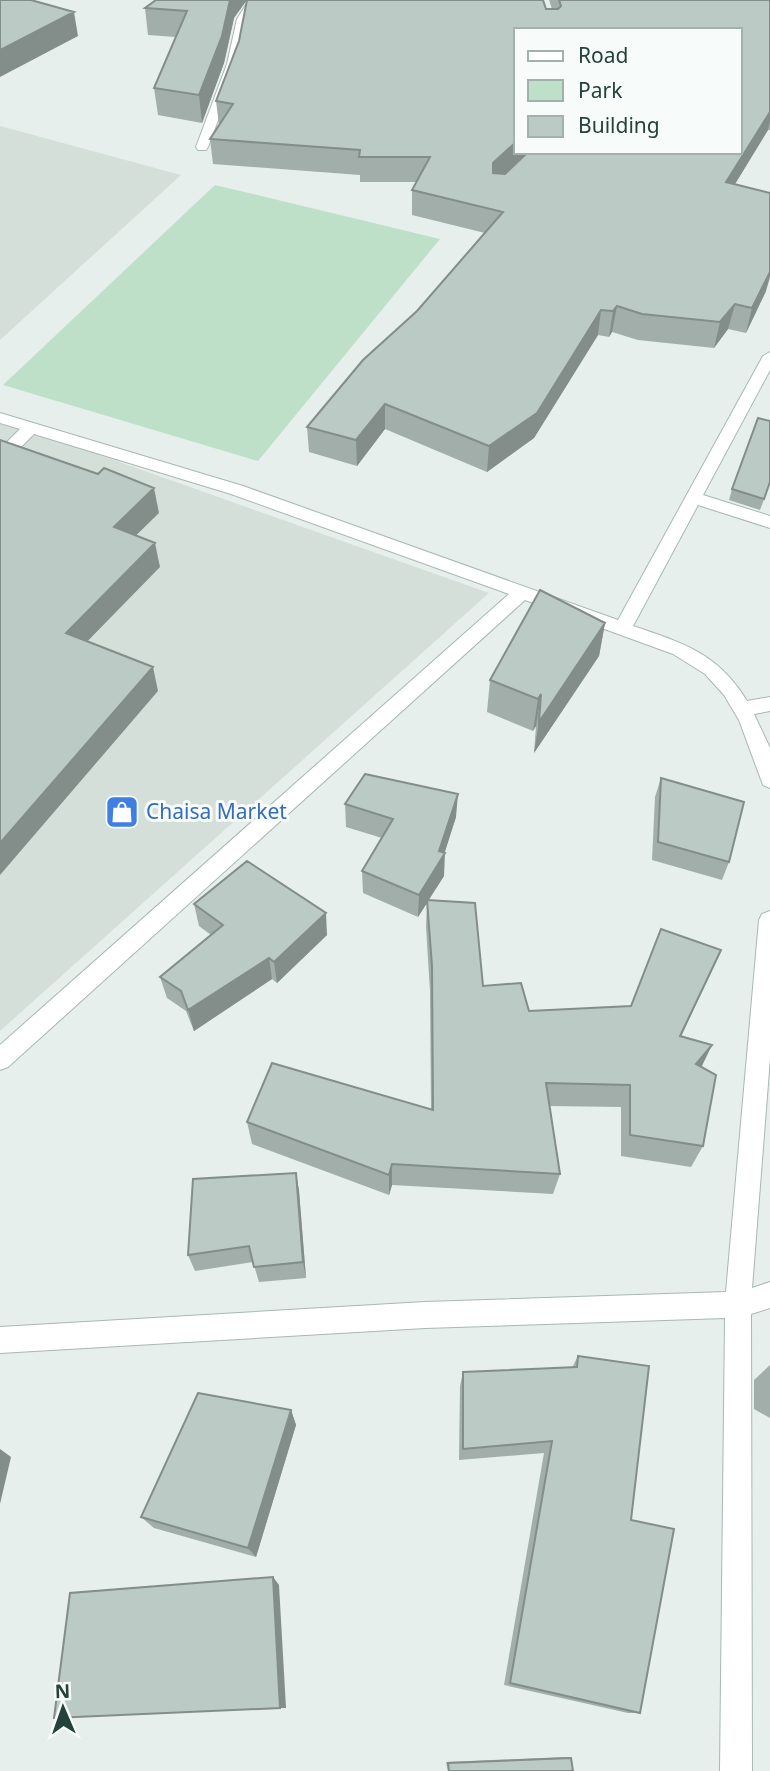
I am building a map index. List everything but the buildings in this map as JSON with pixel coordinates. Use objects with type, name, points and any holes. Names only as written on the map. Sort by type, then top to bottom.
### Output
[{"type":"street","points":[[202,147],[233,64],[242,19],[254,0]]},
{"type":"street","points":[[622,629],[694,498],[763,384],[770,356]]},
{"type":"street","points":[[0,418],[237,490],[679,649],[714,670],[743,709],[767,764],[770,780]]},
{"type":"street","points":[[0,458],[31,428]]},
{"type":"street","points":[[694,498],[770,522]]},
{"type":"street","points":[[0,1060],[523,592]]},
{"type":"street","points":[[743,709],[770,704]]},
{"type":"street","points":[[736,1771],[738,1305],[770,920]]},
{"type":"street","points":[[0,1340],[425,1315],[738,1305],[770,1295]]},
{"type":"shaded area","points":[[0,126],[181,175],[0,340]]},
{"type":"shaded area","name":"Chaisa Market","points":[[0,417],[35,432],[489,593],[0,1031]]},
{"type":"green space","points":[[215,185],[440,239],[258,461],[3,385]]},
{"type":"place","name":"Chaisa Market","points":[[122,812]]}]
